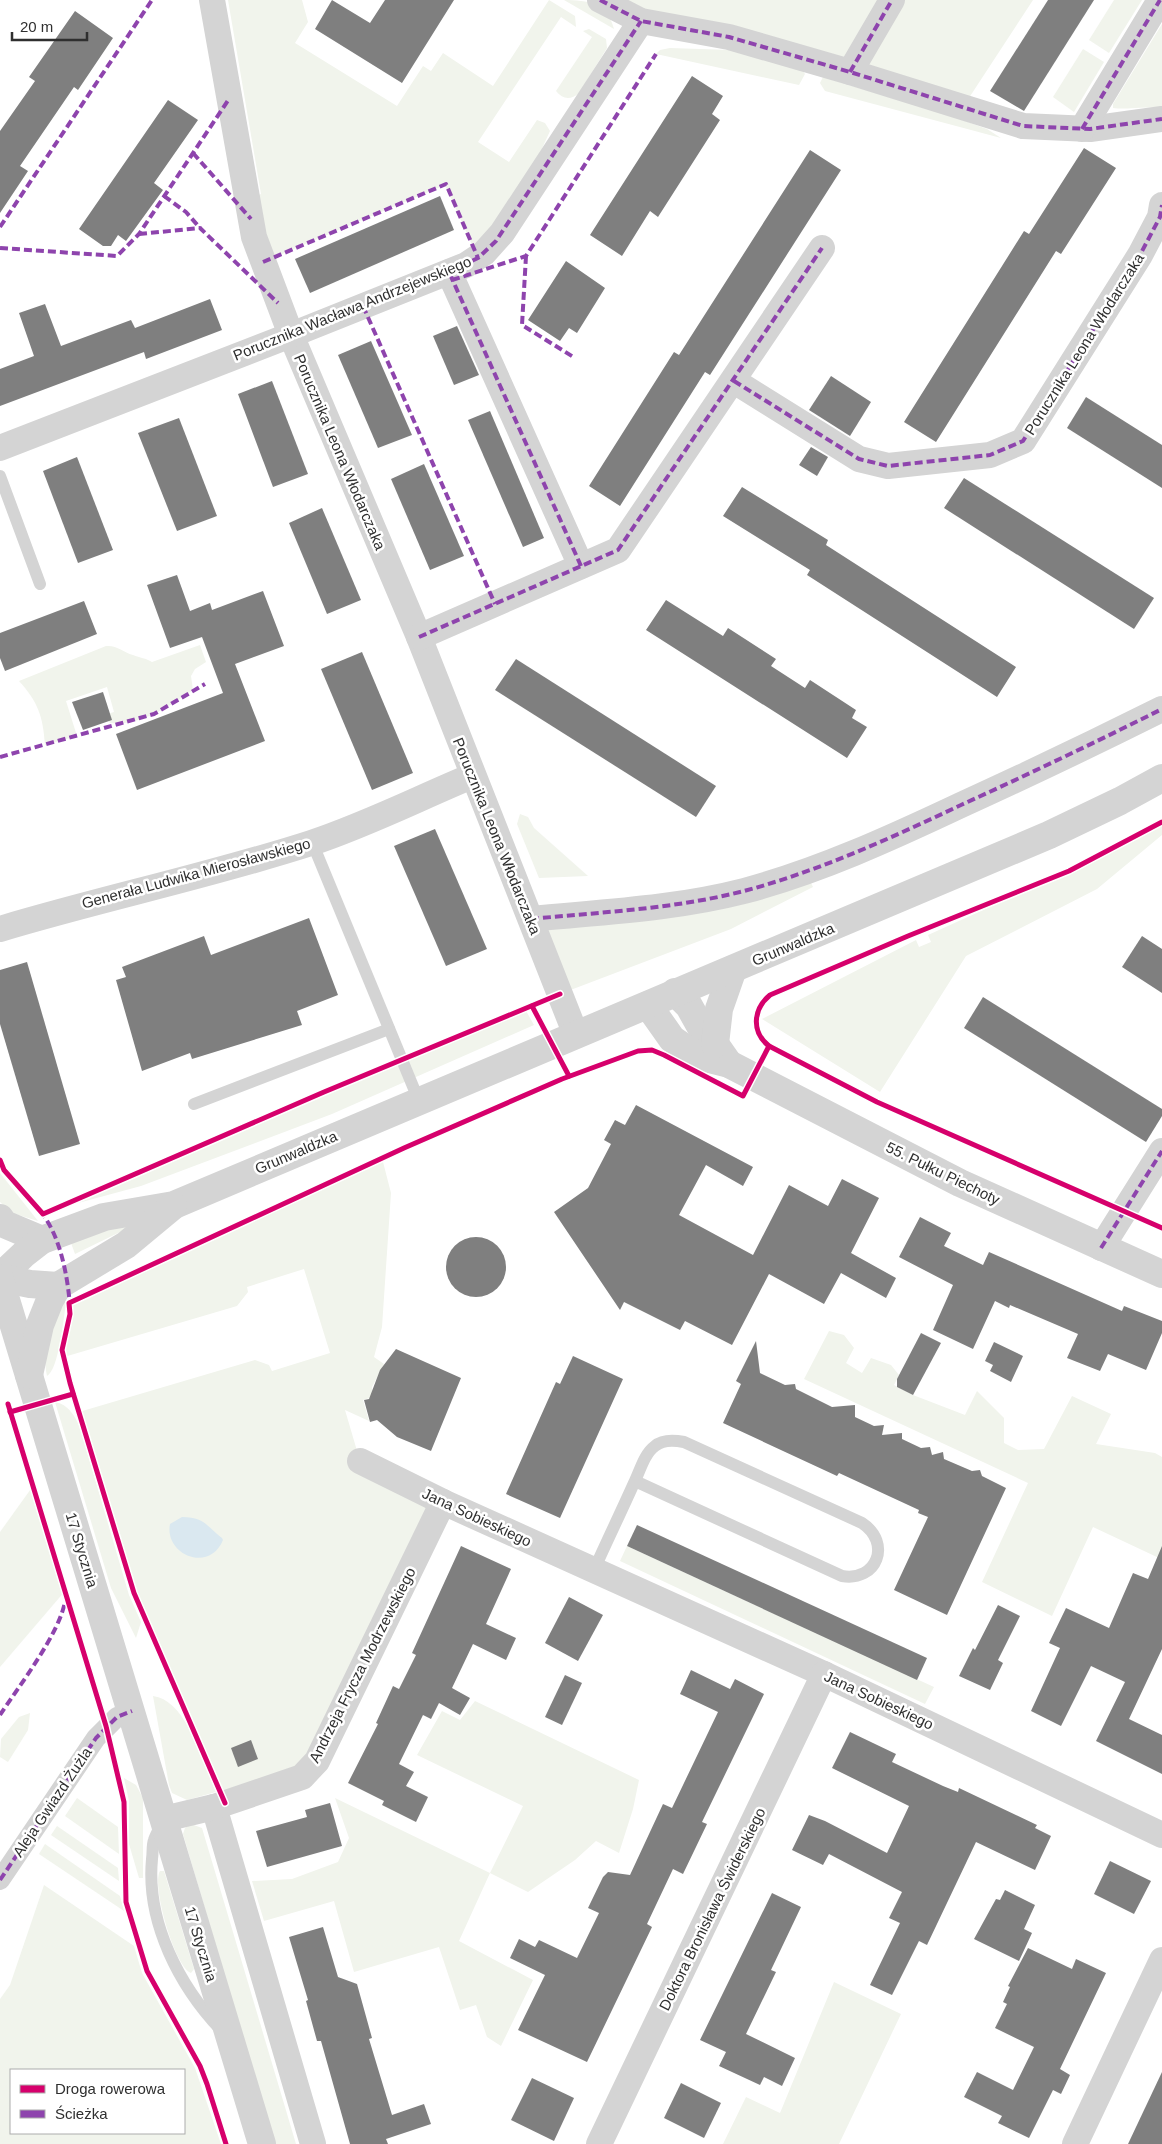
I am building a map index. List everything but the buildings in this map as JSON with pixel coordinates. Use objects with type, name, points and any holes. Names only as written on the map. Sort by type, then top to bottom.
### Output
[{"type":"street","name":"Porucznika Leona Włodarczaka","points":[[212,0],[254,237],[291,335],[418,638],[576,1035]]},
{"type":"street","points":[[600,0],[640,21],[729,37],[850,72],[1023,126],[1082,129],[1162,119]]},
{"type":"street","points":[[850,72],[892,0]]},
{"type":"street","points":[[1082,129],[1160,0]]},
{"type":"street","name":"Porucznika Wacława Andrzejewskiego","points":[[0,448],[449,272],[484,253],[496,241],[640,21]]},
{"type":"street","name":"Porucznika Leona Włodarczaka","points":[[734,381],[859,459],[888,466],[946,462],[990,455],[1024,442],[1140,255],[1160,217],[1162,205]]},
{"type":"street","points":[[418,638],[618,550],[734,381],[822,248]]},
{"type":"street","points":[[449,272],[581,566]]},
{"type":"street","points":[[531,919],[668,906],[704,900],[783,879],[886,839],[1085,748],[1162,709]]},
{"type":"street","name":"Generała Ludwika Mierosławskiego","points":[[0,929],[81,905],[235,866],[312,842],[472,776]]},
{"type":"street","name":"Grunwaldzka","points":[[0,1278],[24,1254],[42,1240],[104,1217],[174,1205],[1049,835],[1120,801],[1162,778]]},
{"type":"street","points":[[722,1054],[719,1009],[733,969]]},
{"type":"street","name":"55. Pułku Piechoty","points":[[676,992],[689,1006],[704,1033],[722,1054],[960,1183],[1162,1274]]},
{"type":"street","name":"55. Pułku Piechoty","points":[[648,1005],[672,1039],[697,1056],[722,1054]]},
{"type":"street","points":[[1101,1248],[1162,1151]]},
{"type":"street","name":"Grunwaldzka","points":[[58,1286],[126,1245],[174,1205]]},
{"type":"street","points":[[0,1218],[4,1224],[42,1240]]},
{"type":"street","points":[[0,1278],[30,1284],[58,1286],[40,1325],[28,1377]]},
{"type":"street","name":"17 Stycznia","points":[[0,1278],[28,1377],[132,1711],[262,2144]]},
{"type":"street","name":"Jana Sobieskiego","points":[[360,1462],[443,1502],[824,1674],[1162,1835]]},
{"type":"street","name":"Andrzeja Frycza Modrzewskiego","points":[[164,1819],[214,1807],[302,1777],[317,1761],[443,1502]]},
{"type":"street","name":"Doktora Bronisława Świderskiego","points":[[599,2144],[824,1674]]},
{"type":"street","name":"Aleja Gwiazd Żużla","points":[[0,1880],[96,1738],[117,1717],[132,1711]]},
{"type":"street","points":[[214,1807],[313,2144]]},
{"type":"street","points":[[1075,2144],[1162,1960]]},
{"type":"lane","points":[[0,476],[40,584]]},
{"type":"lane","points":[[312,842],[419,1101]]},
{"type":"lane","points":[[194,1104],[389,1029]]},
{"type":"lane","points":[[594,1570],[635,1481],[650,1450],[656,1444],[665,1441],[684,1442],[862,1523],[870,1528],[875,1536],[878,1554],[874,1564],[860,1576],[851,1578],[842,1576],[635,1481]]},
{"type":"shaded area","points":[[228,0],[302,0],[308,22],[295,43],[397,106],[423,66],[431,71],[443,53],[493,86],[549,0],[575,16],[576,27],[561,17],[478,142],[509,162],[537,120],[545,123],[550,131],[539,155],[490,232],[473,247],[445,185],[263,262],[247,200],[261,194]]},
{"type":"shaded area","points":[[564,0],[589,2],[601,8],[607,13],[614,29]]},
{"type":"shaded area","points":[[600,0],[1033,0],[963,107]]},
{"type":"shaded area","points":[[1114,0],[1142,0],[1109,53],[1089,40]]},
{"type":"shaded area","points":[[1162,24],[1162,109],[1150,107],[1113,108],[1113,104]]},
{"type":"shaded area","points":[[589,29],[606,39],[607,48],[579,93],[570,98],[564,97],[556,91],[592,37],[583,31]]},
{"type":"shaded area","points":[[670,48],[731,50],[803,71],[805,74],[799,85],[656,54],[660,50]]},
{"type":"shaded area","points":[[1083,49],[1104,62],[1074,112],[1053,97]]},
{"type":"shaded area","points":[[823,77],[954,117],[987,129],[1001,138],[825,91],[820,83]]},
{"type":"shaded area","points":[[200,645],[206,662],[195,669],[191,676],[193,690],[154,714],[132,722],[121,723],[110,723],[107,719],[107,714],[114,712],[107,687],[66,701],[77,736],[45,745],[43,726],[38,710],[31,696],[19,681],[106,646],[117,648],[152,662]]},
{"type":"shaded area","points":[[520,814],[528,817],[534,828],[588,876],[539,878],[517,824]]},
{"type":"shaded area","points":[[1162,822],[1162,835],[1097,889],[966,956],[880,1092],[762,1019],[916,940],[919,947],[931,942],[928,935],[1069,871]]},
{"type":"shaded area","points":[[805,871],[813,887],[731,929],[560,994],[531,919]]},
{"type":"shaded area","points":[[525,1009],[534,1025],[332,1114],[141,1186],[56,1209]]},
{"type":"shaded area","points":[[382,1158],[391,1193],[382,1327],[374,1357],[384,1364],[372,1387],[373,1397],[363,1400],[369,1421],[345,1410],[360,1461],[443,1502],[317,1761],[225,1803],[134,1593],[79,1412],[255,1360],[269,1365],[272,1371],[330,1353],[304,1269],[247,1287],[248,1292],[237,1306],[64,1357],[63,1344],[69,1303]]},
{"type":"shaded area","points":[[0,1173],[38,1221],[12,1213],[0,1202]]},
{"type":"shaded area","points":[[152,1214],[153,1216],[75,1254],[71,1243]]},
{"type":"shaded area","points":[[65,1299],[62,1332],[55,1364],[47,1376],[45,1355],[49,1336]]},
{"type":"shaded area","points":[[829,1331],[844,1335],[854,1348],[846,1363],[862,1373],[871,1358],[891,1365],[899,1375],[894,1385],[913,1395],[965,1415],[977,1391],[1004,1418],[1004,1443],[1018,1450],[1044,1449],[1072,1396],[1111,1414],[1096,1444],[1155,1453],[1162,1457],[1162,1551],[1159,1558],[1093,1527],[1052,1616],[982,1582],[1028,1483],[804,1379]]},
{"type":"shaded area","points":[[55,1402],[64,1405],[71,1412],[80,1428],[129,1595],[141,1622],[136,1638],[111,1588]]},
{"type":"shaded area","points":[[33,1486],[65,1591],[0,1667],[0,1532]]},
{"type":"shaded area","points":[[182,1517],[201,1520],[222,1538],[223,1540],[216,1550],[208,1556],[198,1558],[180,1551],[170,1535],[170,1524]]},
{"type":"shaded area","points":[[627,1546],[934,1687],[925,1704],[620,1561]]},
{"type":"shaded area","points":[[153,1696],[165,1700],[185,1721],[200,1751],[216,1792],[187,1800],[172,1793]]},
{"type":"shaded area","points":[[475,1701],[639,1780],[633,1809],[619,1853],[596,1841],[575,1860],[528,1892],[490,1873],[523,1806],[417,1755],[442,1711],[460,1720]]},
{"type":"shaded area","points":[[30,1713],[28,1730],[8,1762],[0,1757],[1,1739],[19,1717]]},
{"type":"shaded area","points":[[124,1778],[136,1785],[143,1798],[143,1878],[139,1878],[129,1844],[129,1801]]},
{"type":"shaded area","points":[[77,1798],[118,1827],[119,1854],[65,1816]]},
{"type":"shaded area","points":[[335,1798],[490,1873],[459,1941],[533,1980],[501,2046],[487,2037],[476,2005],[460,2010],[439,1947],[354,1972],[334,1901],[264,1921],[252,1881],[292,1879],[338,1862],[349,1838]]},
{"type":"shaded area","points":[[191,1824],[202,1828],[296,2144],[274,2144],[183,1834],[185,1828]]},
{"type":"shaded area","points":[[57,1826],[118,1868],[119,1881],[51,1835]]},
{"type":"shaded area","points":[[45,1844],[120,1896],[124,1911],[39,1854]]},
{"type":"shaded area","points":[[160,1871],[164,1871],[194,1969],[191,1973],[185,1968],[178,1957],[166,1925],[159,1892],[158,1879]]},
{"type":"shaded area","points":[[44,1885],[134,1946],[142,1973],[195,2068],[221,2144],[0,2144],[0,1999],[10,1985]]},
{"type":"shaded area","points":[[834,1982],[901,2014],[839,2144],[723,2144],[746,2097],[780,2113]]},
{"type":"marked path","points":[[0,227],[152,0]]},
{"type":"marked path","points":[[600,0],[641,21],[729,37],[850,72],[1023,126],[1090,129],[1162,119]]},
{"type":"marked path","points":[[850,72],[892,0]]},
{"type":"marked path","points":[[1082,129],[1160,0]]},
{"type":"marked path","points":[[581,566],[449,272],[478,258],[496,241],[641,21]]},
{"type":"marked path","points":[[452,280],[526,256],[656,54]]},
{"type":"marked path","points":[[0,248],[117,256],[139,234],[229,99]]},
{"type":"marked path","points":[[193,153],[251,219]]},
{"type":"marked path","points":[[263,262],[446,184],[478,258]]},
{"type":"marked path","points":[[164,196],[186,212],[200,228]]},
{"type":"marked path","points":[[734,381],[859,459],[888,466],[990,455],[1023,441],[1140,255],[1160,217],[1162,205]]},
{"type":"marked path","points":[[139,234],[200,228],[278,303]]},
{"type":"marked path","points":[[419,637],[618,550],[822,248]]},
{"type":"marked path","points":[[526,256],[522,325],[575,358]]},
{"type":"marked path","points":[[363,306],[495,604]]},
{"type":"marked path","points":[[0,757],[154,714],[205,684]]},
{"type":"marked path","points":[[531,919],[691,902],[744,891],[800,874],[908,830],[1162,709]]},
{"type":"marked path","points":[[1101,1248],[1162,1151]]},
{"type":"marked path","points":[[40,1211],[53,1231],[62,1256],[70,1307]]},
{"type":"marked path","points":[[0,1715],[28,1675],[47,1643],[62,1614],[65,1601]]},
{"type":"marked path","points":[[0,1880],[96,1738],[117,1717],[132,1711]]},
{"type":"cycle path","points":[[225,1803],[134,1593],[70,1383],[62,1350],[70,1314],[69,1303],[404,1148],[562,1079],[638,1051],[652,1050],[664,1055],[743,1096],[769,1046],[759,1034],[756,1021],[760,1007],[770,995],[908,936],[1069,871],[1162,822]]},
{"type":"cycle path","points":[[0,1160],[4,1170],[43,1214],[324,1092],[560,994]]},
{"type":"cycle path","points":[[532,1006],[569,1076]]},
{"type":"cycle path","points":[[769,1046],[877,1102],[1162,1228]]},
{"type":"cycle path","points":[[10,1412],[73,1394]]},
{"type":"cycle path","points":[[8,1404],[106,1726],[124,1802],[126,1902],[147,1971],[200,2066],[226,2144]]}]
